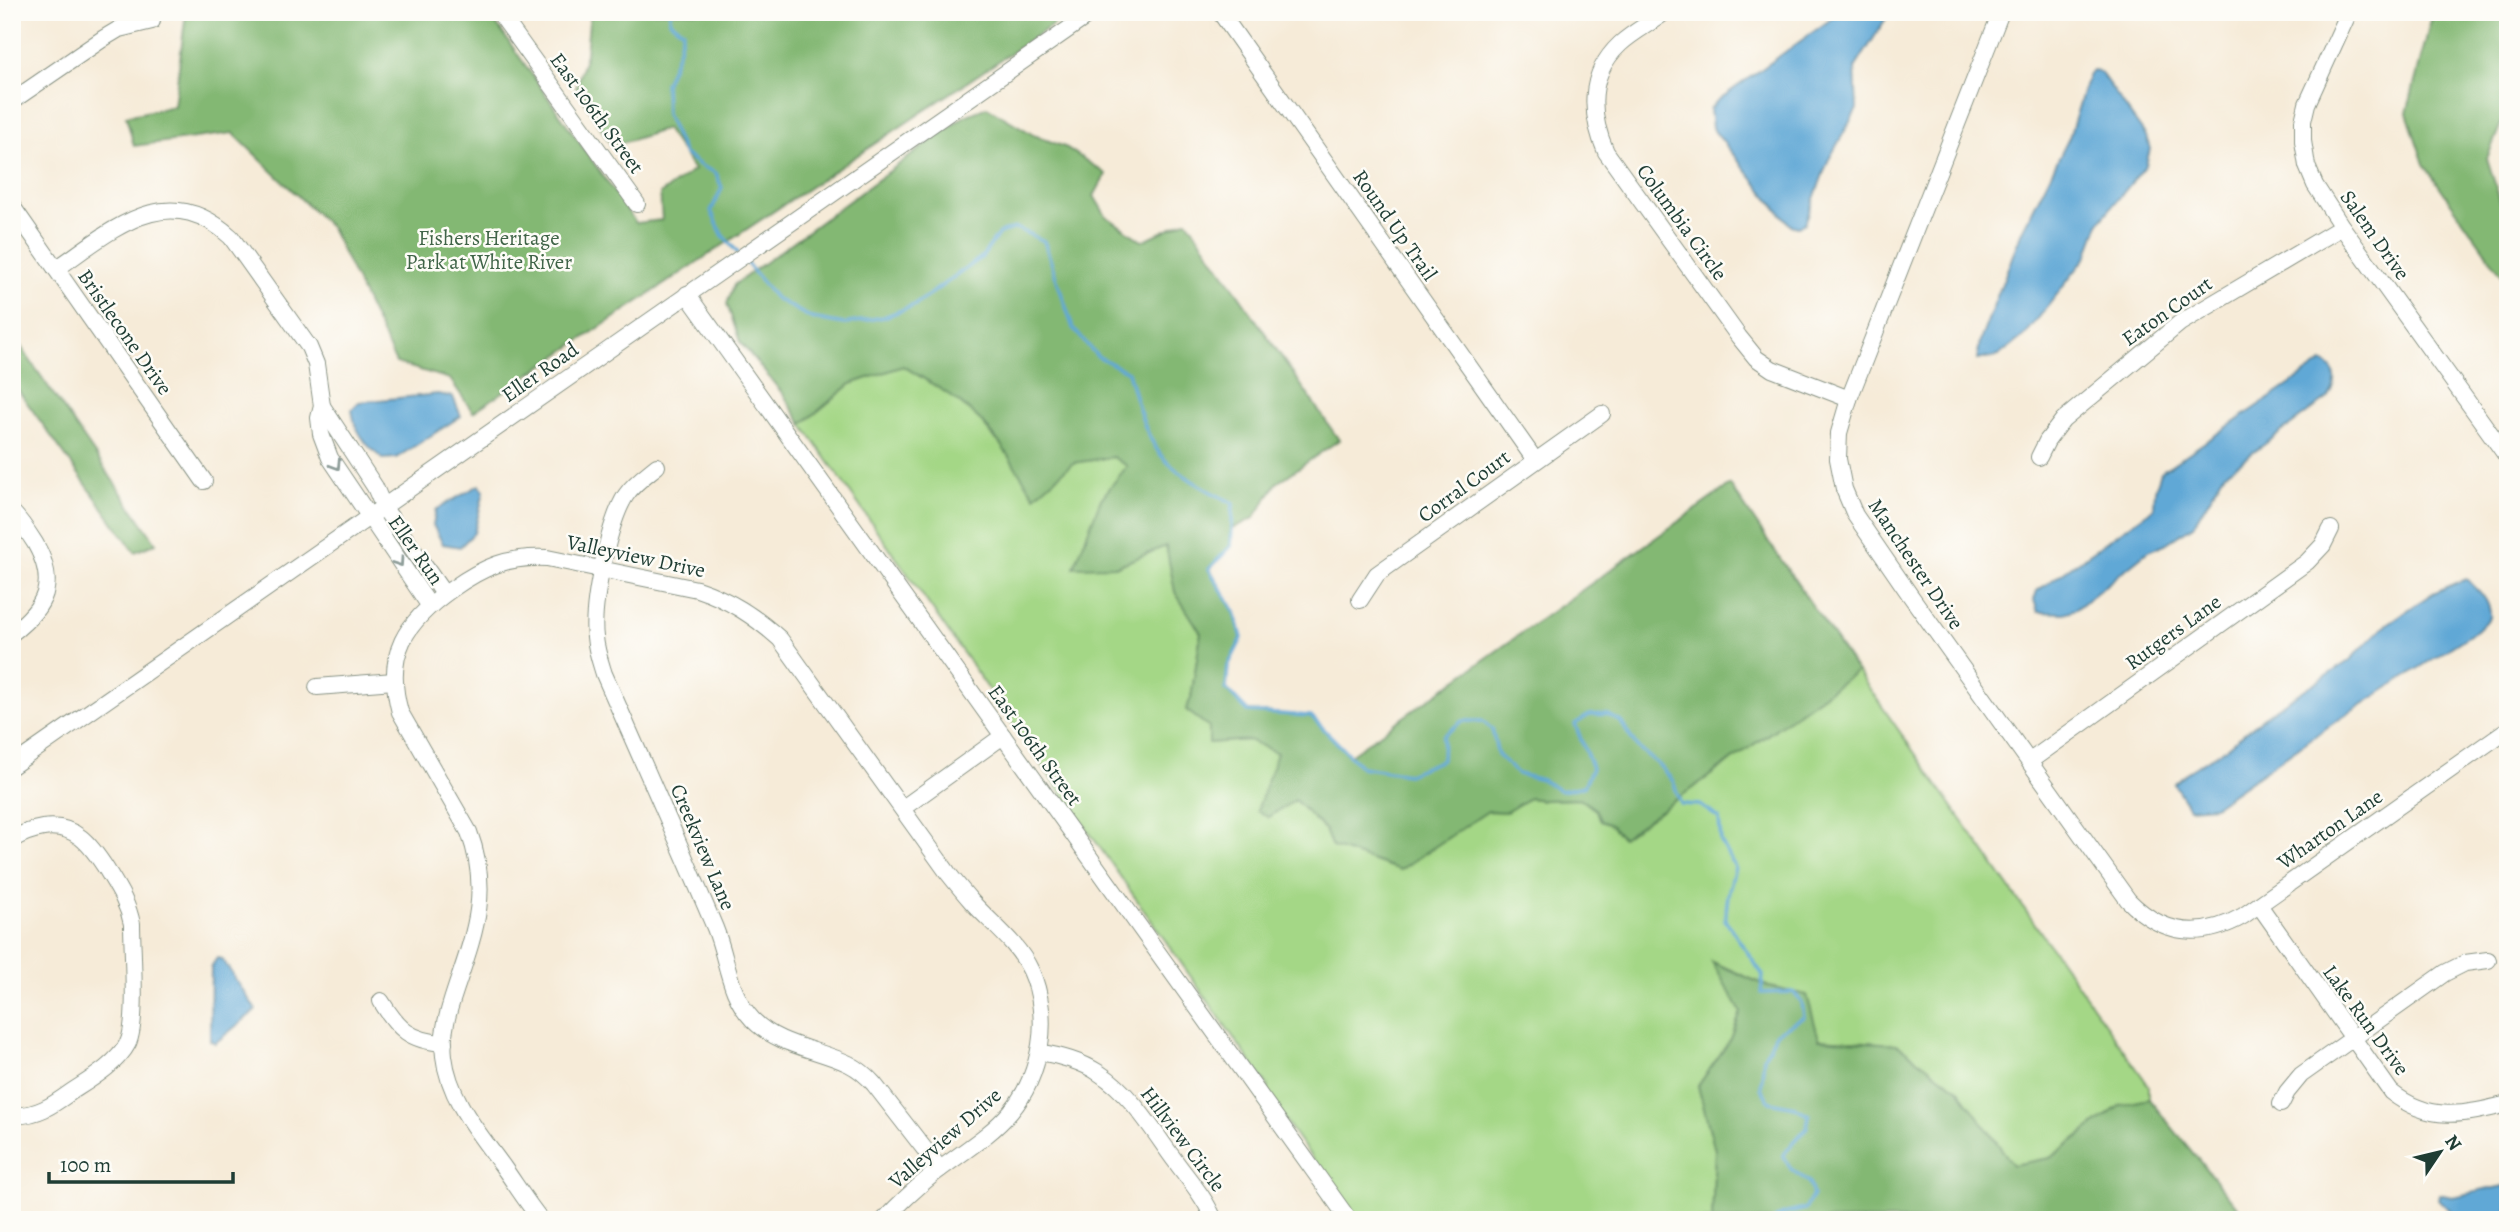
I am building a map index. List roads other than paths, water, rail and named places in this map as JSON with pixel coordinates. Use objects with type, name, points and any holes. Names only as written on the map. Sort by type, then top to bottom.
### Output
[{"type":"street","name":"East 106th Street","points":[[499,12],[637,204]]},
{"type":"street","name":"Eller Road","points":[[12,766],[1093,12]]},
{"type":"street","name":"Round Up Trail","points":[[1220,12],[1535,460]]},
{"type":"street","name":"Columbia Circle","points":[[1665,12],[1620,44],[1608,58],[1597,82],[1593,102],[1596,129],[1606,152],[1756,358],[1772,369],[1849,399]]},
{"type":"street","name":"Manchester Drive","points":[[2001,12],[1849,399],[1839,433],[1838,459],[1844,489],[1855,515],[1910,595],[2128,900],[2146,916],[2165,926]]},
{"type":"street","name":"Salem Drive","points":[[2348,12],[2307,104],[2303,121],[2307,166],[2315,185],[2342,227],[2508,458]]},
{"type":"street","points":[[12,101],[104,37],[119,29],[152,21]]},
{"type":"street","name":"Bristlecone Drive","points":[[12,206],[205,481]]},
{"type":"street","name":"Eller Run","points":[[56,269],[115,228],[142,214],[174,210],[217,223],[231,237],[309,347],[316,364],[322,406],[319,418],[321,434],[330,458],[429,605]]},
{"type":"street","name":"Eaton Court","points":[[2039,457],[2063,420],[2180,323],[2342,227]]},
{"type":"street","name":"East 106th Street","points":[[687,294],[1349,1220]]},
{"type":"street","name":"Eller Run","points":[[322,406],[375,487],[384,508],[444,594]]},
{"type":"street","name":"Corral Court","points":[[1360,600],[1377,574],[1602,414]]},
{"type":"street","name":"Creekview Lane","points":[[657,466],[631,488],[624,498],[608,545],[594,618],[597,654],[716,931],[734,993],[754,1021],[767,1031],[863,1073],[940,1169]]},
{"type":"street","points":[[12,512],[40,552],[46,570],[47,586],[42,602],[32,618],[12,633]]},
{"type":"street","name":"Rutgers Lane","points":[[2030,761],[2307,562],[2323,545],[2332,528]]},
{"type":"street","name":"Valleyview Drive","points":[[541,1220],[463,1110],[449,1078],[444,1043],[450,1006],[476,929],[481,883],[475,848],[469,832],[404,721],[394,681],[401,644],[418,615],[478,571],[501,562],[526,557],[547,558],[698,589],[718,596],[755,616],[780,639],[948,873],[1016,947],[1031,971],[1041,1013],[1042,1032],[1038,1062],[1020,1101],[1002,1123],[940,1169],[884,1220]]},
{"type":"street","points":[[317,687],[394,681]]},
{"type":"street","name":"Wharton Lane","points":[[2165,926],[2205,931],[2233,922],[2508,729]]},
{"type":"street","points":[[903,808],[1003,736]]},
{"type":"street","points":[[12,840],[32,830],[55,826],[75,832],[97,855],[125,898],[132,924],[134,1020],[127,1043],[117,1058],[95,1076],[45,1109],[23,1116],[12,1115]]},
{"type":"street","name":"Lake Run Drive","points":[[2259,905],[2391,1092],[2406,1104],[2440,1115],[2508,1104]]},
{"type":"street","points":[[2281,1104],[2301,1075],[2352,1038],[2454,968],[2465,963],[2488,960]]},
{"type":"street","points":[[381,1001],[402,1031],[431,1042],[444,1043]]},
{"type":"street","name":"Hillview Circle","points":[[1039,1052],[1068,1058],[1085,1065],[1100,1073],[1129,1099],[1193,1185],[1214,1220]]},
{"type":"water","points":[[1841,12],[1890,12],[1855,68],[1857,109],[1828,161],[1805,223],[1798,227],[1790,225],[1712,128],[1710,109],[1717,101]]},
{"type":"water","points":[[2092,71],[2100,72],[2146,136],[2150,149],[2146,165],[2100,221],[2087,256],[2025,335],[1998,356],[1977,360],[1980,341],[2022,231],[2069,138],[2088,76]]},
{"type":"water","points":[[2323,362],[2332,370],[2335,378],[2328,398],[2224,474],[2193,526],[2165,544],[2148,551],[2076,609],[2064,613],[2038,612],[2034,600],[2037,591],[2154,508],[2155,490],[2161,472]]},
{"type":"water","points":[[438,394],[453,397],[461,416],[396,458],[383,459],[362,437],[355,424],[352,409],[359,402]]},
{"type":"water","points":[[479,485],[484,491],[474,533],[460,547],[443,544],[433,525],[436,510]]},
{"type":"water","points":[[2466,579],[2483,596],[2490,612],[2490,618],[2470,635],[2332,724],[2214,806],[2189,808],[2174,784],[2186,773],[2226,748],[2270,712],[2349,661],[2383,627],[2433,593]]},
{"type":"water","points":[[217,958],[222,959],[256,1010],[215,1043],[210,1040],[211,967]]},
{"type":"water","points":[[2508,1185],[2508,1220],[2459,1220],[2438,1199],[2439,1194],[2452,1197]]},
{"type":"waterway","points":[[670,12],[670,21],[683,31],[665,84],[666,114],[684,154],[716,173],[722,188],[711,211],[723,236],[738,253]]},
{"type":"waterway","points":[[745,261],[775,298],[811,318],[844,324],[884,317],[915,305],[982,257],[999,233],[1016,228],[1044,241],[1073,328],[1097,356],[1128,372],[1145,425],[1160,454],[1184,475],[1233,503],[1231,546],[1209,569],[1235,612],[1242,638],[1228,666],[1226,689],[1248,712],[1311,716],[1361,767],[1408,774],[1442,760],[1443,736],[1462,721],[1482,721],[1492,729],[1498,755],[1518,774],[1542,780],[1561,791],[1584,786],[1592,768],[1575,724],[1589,715],[1607,714],[1621,722],[1636,746],[1673,781],[1681,804],[1700,805],[1719,818],[1721,842],[1735,867],[1725,920],[1763,975],[1761,993],[1793,992],[1802,1002],[1804,1017],[1776,1033],[1764,1057],[1761,1088],[1770,1102],[1795,1107],[1809,1115],[1807,1127],[1783,1155],[1791,1169],[1809,1182],[1813,1195],[1805,1209],[1783,1214],[1774,1220]]},
{"type":"park label","name":"Fishers Heritage Park at White River","points":[[489,250]]}]
